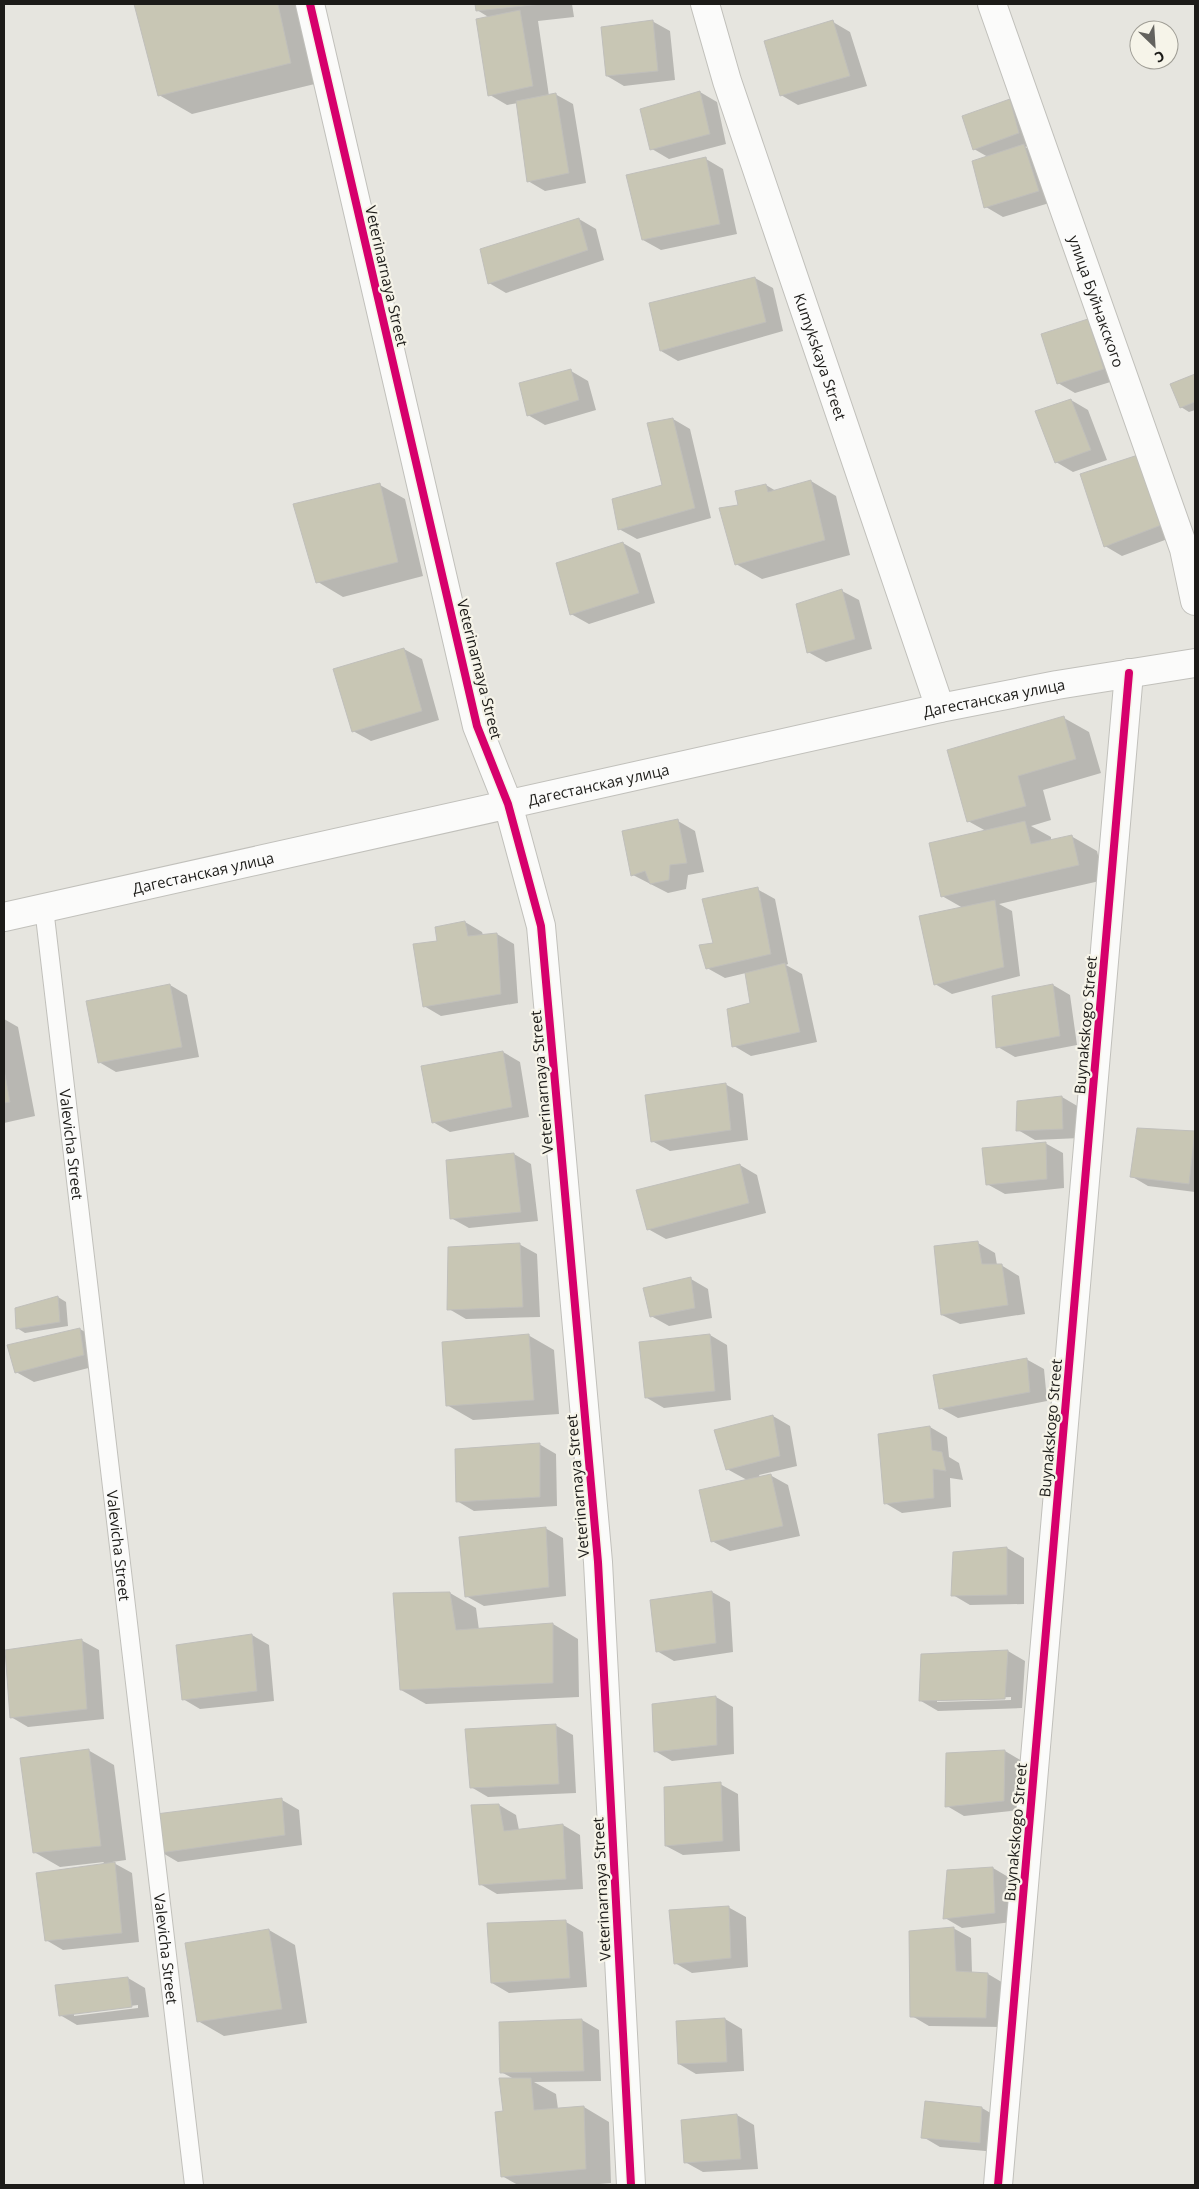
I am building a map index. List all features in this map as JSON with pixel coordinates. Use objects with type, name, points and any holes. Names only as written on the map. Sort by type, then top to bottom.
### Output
[{"type":"street","name":"Veterinarnaya Street","points":[[310,4],[477,726],[508,804],[541,926],[598,1562],[631,2185]]},
{"type":"street","name":"Kumykskaya Street","points":[[705,4],[727,82],[940,708]]},
{"type":"street","name":"улица Буйнакского","points":[[992,4],[1190,547],[1195,601]]},
{"type":"street","name":"Дагестанская улица","points":[[4,917],[940,708],[1057,685],[1195,663]]},
{"type":"street","name":"Buynakskogo Street","points":[[998,2185],[1129,674]]},
{"type":"lane","name":"Valevicha Street","points":[[44,908],[194,2185]]},
{"type":"building","points":[[134,4],[278,4],[291,63],[158,96]]},
{"type":"building","points":[[475,4],[542,4],[476,11]]},
{"type":"building","points":[[520,10],[533,86],[488,96],[476,19]]},
{"type":"building","points":[[653,20],[658,71],[606,76],[601,27]]},
{"type":"building","points":[[833,20],[850,76],[780,96],[764,41]]},
{"type":"building","points":[[700,91],[710,134],[650,150],[640,109]]},
{"type":"building","points":[[556,93],[569,173],[527,182],[516,101]]},
{"type":"building","points":[[1010,99],[1019,133],[973,150],[962,116]]},
{"type":"building","points":[[1024,144],[1039,191],[984,208],[972,161]]},
{"type":"building","points":[[706,157],[720,224],[642,240],[626,175]]},
{"type":"building","points":[[579,218],[588,250],[488,284],[480,249]]},
{"type":"building","points":[[755,277],[766,322],[660,351],[649,303]]},
{"type":"building","points":[[1088,319],[1104,369],[1057,384],[1041,334]]},
{"type":"building","points":[[571,369],[579,400],[527,416],[519,383]]},
{"type":"building","points":[[1195,374],[1195,402],[1180,408],[1170,384]]},
{"type":"building","points":[[1071,399],[1091,450],[1055,463],[1035,411]]},
{"type":"building","points":[[673,418],[695,508],[618,530],[612,499],[662,485],[647,423]]},
{"type":"building","points":[[1141,454],[1164,524],[1104,547],[1080,474]]},
{"type":"building","points":[[811,480],[825,540],[735,565],[719,508],[738,505],[735,491],[766,484],[768,492]]},
{"type":"building","points":[[380,483],[398,562],[316,583],[293,504]]},
{"type":"building","points":[[623,542],[639,593],[570,615],[556,563]]},
{"type":"building","points":[[842,589],[855,639],[807,653],[796,604]]},
{"type":"building","points":[[404,648],[422,711],[352,732],[333,669]]},
{"type":"building","points":[[1064,716],[1076,759],[1018,776],[1026,806],[967,822],[947,750]]},
{"type":"building","points":[[678,819],[687,863],[670,865],[669,880],[650,884],[645,871],[631,876],[622,831]]},
{"type":"building","points":[[1025,821],[1031,844],[1072,835],[1079,865],[941,897],[929,843]]},
{"type":"building","points":[[758,887],[771,954],[706,969],[699,945],[713,943],[702,899]]},
{"type":"building","points":[[995,900],[1004,967],[934,985],[919,916]]},
{"type":"building","points":[[465,921],[468,936],[497,933],[501,994],[423,1007],[413,944],[437,941],[435,927]]},
{"type":"building","points":[[785,963],[800,1032],[732,1047],[727,1009],[750,1003],[745,973]]},
{"type":"building","points":[[170,984],[182,1047],[98,1063],[86,1001]]},
{"type":"building","points":[[1053,984],[1060,1036],[996,1048],[992,996]]},
{"type":"building","points":[[503,1051],[512,1107],[432,1123],[421,1066]]},
{"type":"building","points":[[4,1069],[10,1102],[4,1103]]},
{"type":"building","points":[[726,1083],[731,1130],[651,1142],[645,1095]]},
{"type":"building","points":[[1062,1096],[1063,1129],[1016,1131],[1017,1101]]},
{"type":"building","points":[[1137,1128],[1195,1131],[1189,1184],[1130,1177]]},
{"type":"building","points":[[1046,1142],[1047,1179],[986,1185],[982,1148]]},
{"type":"building","points":[[514,1153],[521,1212],[450,1219],[446,1160]]},
{"type":"building","points":[[740,1164],[749,1203],[647,1230],[636,1190]]},
{"type":"building","points":[[978,1241],[982,1264],[1002,1264],[1008,1305],[941,1315],[934,1246]]},
{"type":"building","points":[[520,1243],[523,1307],[447,1310],[448,1247]]},
{"type":"building","points":[[691,1277],[695,1308],[650,1317],[643,1288]]},
{"type":"building","points":[[58,1296],[60,1322],[16,1329],[15,1308]]},
{"type":"building","points":[[80,1328],[84,1355],[15,1373],[7,1345]]},
{"type":"building","points":[[529,1334],[534,1400],[446,1406],[442,1342]]},
{"type":"building","points":[[710,1334],[715,1391],[645,1398],[639,1342]]},
{"type":"building","points":[[1027,1358],[1030,1392],[939,1409],[933,1375]]},
{"type":"building","points":[[773,1415],[780,1456],[726,1470],[714,1430]]},
{"type":"building","points":[[930,1426],[932,1450],[942,1452],[946,1471],[933,1469],[934,1498],[884,1504],[878,1434]]},
{"type":"building","points":[[540,1443],[540,1497],[456,1502],[455,1449]]},
{"type":"building","points":[[771,1474],[783,1526],[711,1542],[699,1490]]},
{"type":"building","points":[[546,1527],[549,1587],[465,1597],[459,1537]]},
{"type":"building","points":[[1007,1547],[1007,1595],[951,1596],[953,1552]]},
{"type":"building","points":[[712,1591],[716,1643],[656,1652],[650,1600]]},
{"type":"building","points":[[450,1592],[456,1630],[553,1623],[553,1683],[400,1690],[393,1593]]},
{"type":"building","points":[[252,1634],[257,1691],[182,1700],[176,1645]]},
{"type":"building","points":[[82,1639],[87,1709],[10,1718],[5,1650]]},
{"type":"building","points":[[1008,1650],[1005,1699],[919,1701],[921,1654]]},
{"type":"building","points":[[716,1696],[717,1745],[654,1752],[652,1704]]},
{"type":"building","points":[[556,1724],[559,1784],[470,1788],[465,1729]]},
{"type":"building","points":[[89,1749],[101,1846],[33,1853],[20,1758]]},
{"type":"building","points":[[1005,1750],[1004,1801],[945,1807],[946,1753]]},
{"type":"building","points":[[721,1782],[723,1841],[665,1846],[664,1787]]},
{"type":"building","points":[[282,1798],[285,1835],[160,1853],[156,1814]]},
{"type":"building","points":[[499,1804],[504,1831],[563,1824],[566,1879],[479,1885],[471,1805]]},
{"type":"building","points":[[115,1862],[122,1933],[45,1941],[36,1873]]},
{"type":"building","points":[[993,1867],[995,1913],[943,1919],[947,1870]]},
{"type":"building","points":[[729,1906],[731,1958],[674,1964],[669,1910]]},
{"type":"building","points":[[566,1920],[570,1978],[491,1983],[487,1923]]},
{"type":"building","points":[[954,1927],[956,1971],[988,1973],[986,2018],[910,2017],[909,1931]]},
{"type":"building","points":[[269,1929],[282,2009],[197,2022],[185,1943]]},
{"type":"building","points":[[128,1977],[132,2007],[59,2016],[55,1985]]},
{"type":"building","points":[[725,2018],[727,2062],[678,2064],[676,2021]]},
{"type":"building","points":[[582,2019],[584,2071],[500,2073],[499,2022]]},
{"type":"building","points":[[499,2078],[531,2078],[534,2110],[584,2106],[586,2169],[501,2177],[495,2112],[503,2111]]},
{"type":"building","points":[[925,2101],[982,2107],[980,2143],[921,2138]]},
{"type":"building","points":[[737,2114],[741,2159],[684,2163],[681,2120]]},
{"type":"cycle path","points":[[310,4],[477,726],[508,804],[541,926],[598,1562],[631,2185]]},
{"type":"cycle path","points":[[998,2185],[1129,673]]}]
